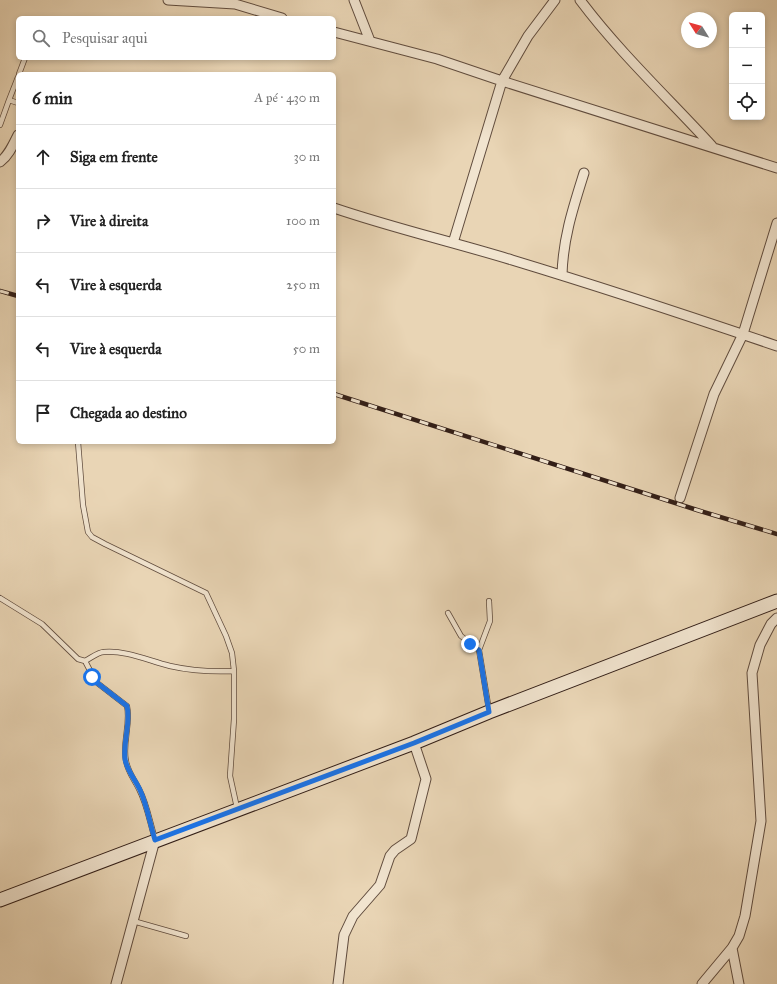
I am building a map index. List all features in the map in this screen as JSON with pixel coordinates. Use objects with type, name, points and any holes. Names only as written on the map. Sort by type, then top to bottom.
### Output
[{"type":"main road","points":[[0,900],[414,743],[489,712],[777,601]]},
{"type":"street","points":[[168,0],[235,4],[275,16]]},
{"type":"street","points":[[354,0],[370,41]]},
{"type":"street","points":[[453,243],[502,81],[528,36],[555,0]]},
{"type":"street","points":[[580,0],[619,48],[676,107],[712,148]]},
{"type":"street","points":[[336,32],[437,59],[777,168]]},
{"type":"street","points":[[0,162],[8,153],[16,139]]},
{"type":"street","points":[[562,275],[562,254],[569,220],[584,172]]},
{"type":"street","points":[[336,209],[369,220],[562,275],[777,346]]},
{"type":"street","points":[[680,498],[714,394],[743,334],[777,224]]},
{"type":"street","points":[[702,984],[732,948],[739,936],[745,916],[761,821],[752,673],[760,645],[771,624],[777,618]]},
{"type":"street","points":[[338,984],[344,934],[347,928],[354,916],[380,885],[390,856],[395,850],[411,839],[426,779],[414,743]]},
{"type":"street","points":[[116,984],[155,840]]},
{"type":"street","points":[[732,948],[739,984]]},
{"type":"lane","points":[[20,72],[24,60]]},
{"type":"lane","points":[[0,125],[16,82]]},
{"type":"lane","points":[[9,100],[16,102]]},
{"type":"lane","points":[[78,444],[83,505],[88,532],[105,544],[206,593],[226,636],[232,652],[234,671],[234,719],[230,776],[237,810]]},
{"type":"lane","points":[[0,598],[42,624],[78,659],[85,661],[102,652],[124,653],[172,666],[204,672],[234,671]]},
{"type":"lane","points":[[489,601],[490,621],[479,650],[489,712]]},
{"type":"lane","points":[[448,613],[461,636],[479,650]]},
{"type":"lane","points":[[85,661],[96,682],[127,706],[128,712],[124,748],[126,760],[129,772],[140,790],[155,840]]},
{"type":"lane","points":[[133,921],[186,936]]},
{"type":"railway","points":[[0,291],[16,295]]},
{"type":"railway","points":[[336,395],[697,510],[777,534]]},
{"type":"route","points":[[92,677],[104,689],[127,706],[128,712],[124,748],[126,760],[129,772],[140,790],[155,840],[414,743],[489,712],[479,650],[470,644]]}]
